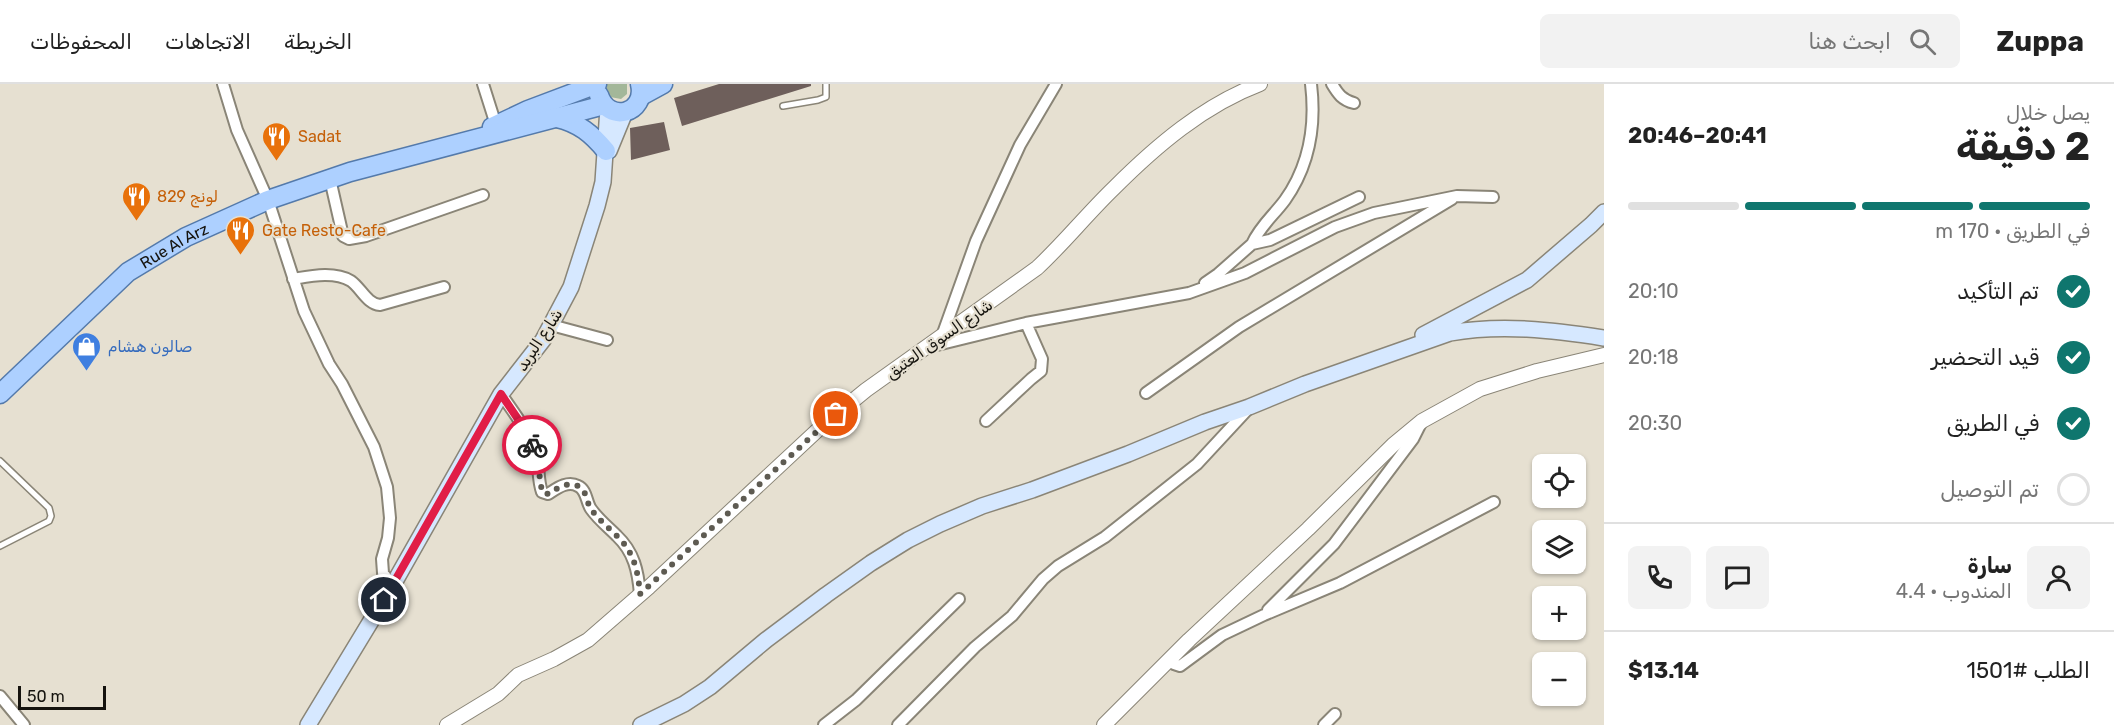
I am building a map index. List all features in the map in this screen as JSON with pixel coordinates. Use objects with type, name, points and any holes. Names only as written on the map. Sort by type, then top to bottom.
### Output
[{"type":"main road","name":"Rue Al Arz","points":[[458,143],[528,110],[598,84]]},
{"type":"main road","points":[[598,84],[599,94],[612,108],[637,104],[641,90],[663,84]]},
{"type":"main road","name":"Rue Al Arz","points":[[0,394],[128,272],[186,237],[268,200],[330,179],[410,155],[557,118],[612,108]]},
{"type":"main road","name":"شارع البريد","points":[[308,725],[394,583],[501,394],[543,340],[571,287],[597,206],[612,108]]},
{"type":"main road","points":[[557,118],[577,124],[596,138],[606,154]]},
{"type":"main road","points":[[1392,354],[1432,329],[1527,280],[1604,212]]},
{"type":"main road","points":[[643,725],[684,704],[710,687],[766,640],[826,595],[908,540],[982,506],[1032,490],[1205,422],[1249,408],[1305,384],[1430,339],[1467,330],[1537,329],[1604,338]]},
{"type":"street","points":[[223,84],[237,130],[268,200],[293,279],[314,335],[374,447],[387,488],[390,518],[388,538],[382,559],[383,573],[389,581],[394,583]]},
{"type":"street","points":[[483,84],[496,125]]},
{"type":"street","points":[[942,336],[976,242],[1020,146],[1056,84]]},
{"type":"street","name":"شارع السوق العتيق","points":[[447,725],[498,694],[518,675],[588,640],[822,426],[866,390],[1037,268],[1060,248],[1114,188],[1161,144],[1208,111],[1243,90],[1260,84]]},
{"type":"street","points":[[1189,293],[1218,274],[1252,244],[1261,227],[1284,201],[1306,159],[1312,102],[1311,84]]},
{"type":"street","points":[[1332,84],[1340,97],[1354,104]]},
{"type":"street","points":[[330,179],[343,236],[349,239],[366,236],[483,195]]},
{"type":"street","points":[[1252,244],[1270,240],[1359,196]]},
{"type":"street","points":[[1146,393],[1239,327],[1457,196]]},
{"type":"street","points":[[926,348],[1026,323],[1189,293],[1245,273],[1335,227],[1374,213],[1457,196],[1493,197]]},
{"type":"street","points":[[293,279],[339,276],[350,281],[374,304],[389,303],[444,287]]},
{"type":"street","points":[[986,421],[1041,372],[1042,359],[1026,323]]},
{"type":"street","points":[[551,325],[607,340]]},
{"type":"street","points":[[1104,725],[1393,445],[1422,421],[1480,388],[1604,355]]},
{"type":"street","points":[[501,394],[522,425],[533,447],[542,492],[548,494],[567,485],[581,488],[591,510],[619,537],[633,555],[640,594]]},
{"type":"street","points":[[898,725],[975,647],[1012,616],[1043,579],[1058,566],[1105,537],[1197,464],[1249,408]]},
{"type":"street","points":[[1264,615],[1334,544],[1413,439],[1422,421]]},
{"type":"street","points":[[1170,660],[1180,666],[1222,635],[1340,583],[1494,502]]},
{"type":"street","points":[[824,725],[856,700],[959,600]]},
{"type":"street","points":[[0,696],[24,725]]},
{"type":"street","points":[[1324,725],[1335,714]]},
{"type":"lane","points":[[783,106],[826,97],[826,84]]},
{"type":"lane","points":[[0,461],[49,508],[51,516],[49,521],[0,546]]},
{"type":"green space","points":[[607,84],[627,84],[627,94],[621,99],[610,97],[606,91]]},
{"type":"building","points":[[719,84],[811,84],[811,86],[682,126],[674,98]]},
{"type":"building","points":[[664,122],[670,150],[631,160],[630,128]]},
{"type":"way so far","points":[[532,445],[537,459],[542,492],[548,494],[561,486],[572,484],[581,488],[591,510],[619,537],[633,555],[640,594],[836,414]]},
{"type":"place","name":"Sadat","points":[[277,162]]},
{"type":"place","name":"لونج 829","points":[[136,222]]},
{"type":"place","name":"Gate Resto-Cafe","points":[[241,256]]},
{"type":"place","name":"صالون هشام","points":[[87,372]]},
{"type":"route","points":[[384,600],[501,394],[522,425],[532,445]]}]
